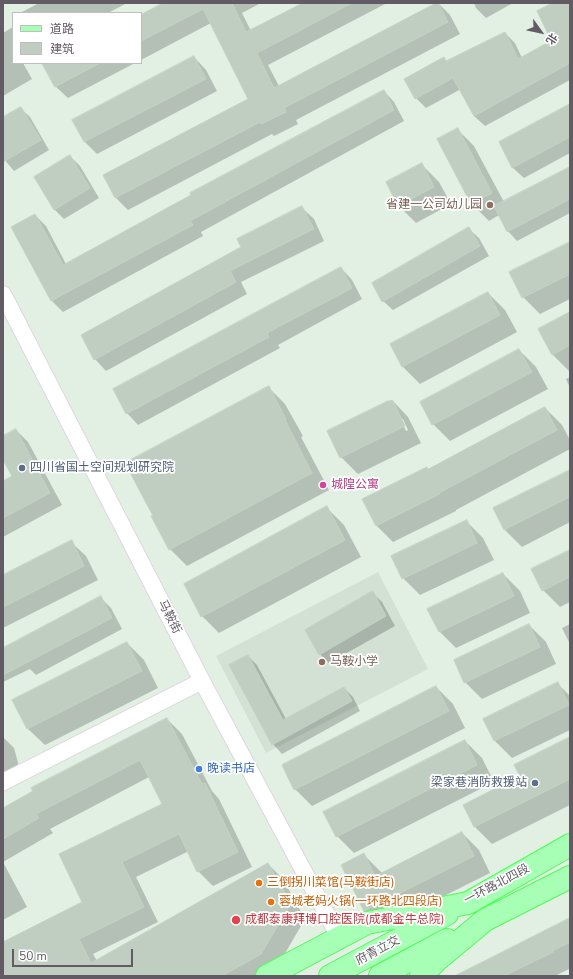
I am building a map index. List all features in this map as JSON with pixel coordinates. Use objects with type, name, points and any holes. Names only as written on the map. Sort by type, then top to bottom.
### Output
[{"type":"main road","name":"一环路北四段","points":[[267,976],[367,923],[468,903],[570,845]]},
{"type":"main road","name":"一环路北四段","points":[[421,976],[437,960],[485,920],[570,877]]},
{"type":"main road","name":"府青立交","points":[[330,976],[468,903]]},
{"type":"main road","name":"府青立交","points":[[380,976],[485,920]]},
{"type":"street","name":"马鞍街","points":[[3,294],[202,681],[339,937]]},
{"type":"street","points":[[3,782],[202,681]]},
{"type":"shaded area","name":"马鞍小学","points":[[378,572],[428,669],[266,753],[216,656]]},
{"type":"building","points":[[163,3],[232,3],[246,32],[303,3],[352,3],[257,53],[274,88],[436,3],[438,3],[448,22],[284,108],[286,112],[261,124],[260,122],[115,198],[103,175],[248,99],[203,9],[142,40],[142,14]]},
{"type":"building","points":[[553,3],[570,3],[570,63],[474,116],[453,78],[415,99],[404,79],[444,57],[446,61],[505,32],[518,59],[547,43],[551,40],[537,11]]},
{"type":"building","points":[[194,56],[206,79],[84,142],[72,120]]},
{"type":"building","points":[[43,64],[98,64],[55,87]]},
{"type":"building","points":[[384,90],[394,110],[190,221],[193,225],[51,301],[11,227],[35,214],[63,265],[191,195],[190,193]]},
{"type":"building","points":[[570,104],[570,137],[512,168],[499,142]]},
{"type":"building","points":[[21,107],[41,140],[3,162],[3,117]]},
{"type":"building","points":[[458,128],[492,193],[471,204],[437,139]]},
{"type":"building","points":[[70,155],[90,188],[54,210],[34,177]]},
{"type":"building","points":[[422,163],[434,187],[398,206],[386,182]]},
{"type":"building","points":[[570,167],[570,199],[507,232],[494,206]]},
{"type":"building","points":[[302,206],[314,229],[230,271],[236,282],[94,360],[81,335],[241,247],[237,239]]},
{"type":"building","points":[[469,227],[480,246],[382,302],[372,283]]},
{"type":"building","points":[[570,242],[570,274],[522,298],[509,272]]},
{"type":"building","points":[[341,267],[352,288],[267,333],[269,337],[126,414],[113,389]]},
{"type":"building","points":[[488,292],[500,315],[402,367],[390,344]]},
{"type":"building","points":[[570,312],[570,345],[552,355],[538,329]]},
{"type":"building","points":[[519,349],[532,372],[432,425],[420,402]]},
{"type":"building","points":[[269,386],[312,473],[169,550],[125,463]]},
{"type":"building","points":[[388,401],[393,401],[405,426],[340,458],[327,431]]},
{"type":"building","points":[[545,407],[557,430],[439,493],[440,494],[376,526],[362,499],[427,467],[428,469]]},
{"type":"building","name":"四川省国土空间规划研究院","points":[[16,429],[50,493],[3,518],[3,481],[12,476],[3,460],[3,436]]},
{"type":"building","points":[[570,470],[570,497],[504,530],[493,508]]},
{"type":"building","points":[[327,506],[345,540],[201,617],[184,584]]},
{"type":"building","points":[[467,520],[477,543],[402,579],[391,556]]},
{"type":"building","points":[[72,540],[84,566],[3,607],[3,575]]},
{"type":"building","points":[[570,550],[570,577],[542,591],[531,569]]},
{"type":"building","points":[[503,573],[514,596],[439,632],[427,609]]},
{"type":"building","points":[[373,591],[386,616],[319,655],[305,630]]},
{"type":"building","points":[[101,596],[112,618],[3,675],[3,648]]},
{"type":"building","points":[[529,624],[540,647],[464,683],[454,660]]},
{"type":"building","points":[[127,642],[142,671],[27,729],[12,700]]},
{"type":"building","points":[[248,655],[283,720],[344,687],[352,701],[272,745],[229,665]]},
{"type":"building","points":[[558,682],[569,705],[494,741],[483,719]]},
{"type":"building","points":[[436,686],[449,711],[294,790],[282,765]]},
{"type":"building","points":[[167,718],[202,784],[205,783],[238,852],[197,872],[179,834],[122,862],[144,907],[79,939],[91,963],[268,863],[291,903],[261,954],[222,976],[3,976],[3,942],[82,902],[59,854],[162,804],[140,760],[36,814],[39,818],[3,839],[3,808],[33,791],[31,788]]},
{"type":"building","points":[[570,737],[570,779],[474,827],[463,805],[520,776],[514,765]]},
{"type":"building","points":[[465,740],[477,765],[336,837],[323,812]]},
{"type":"building","points":[[462,832],[474,856],[364,911],[341,865],[364,853],[375,876]]},
{"type":"building","points":[[570,918],[570,942],[552,951],[553,952],[504,976],[455,976]]},
{"type":"place","name":"省建一公司幼儿园","points":[[490,205]]},
{"type":"place","name":"四川省国土空间规划研究院","points":[[22,468]]},
{"type":"place","name":"城隍公寓","points":[[323,485]]},
{"type":"place","name":"马鞍小学","points":[[322,662]]},
{"type":"place","name":"晚读书店","points":[[199,769]]},
{"type":"place","name":"梁家巷消防救援站","points":[[535,783]]},
{"type":"place","name":"三倒拐川菜馆(马鞍街店)","points":[[259,883]]},
{"type":"place","name":"蓉城老妈火锅(一环路北四段店)","points":[[271,902]]},
{"type":"place","name":"成都泰康拜博口腔医院(成都金牛总院)","points":[[236,920]]}]
